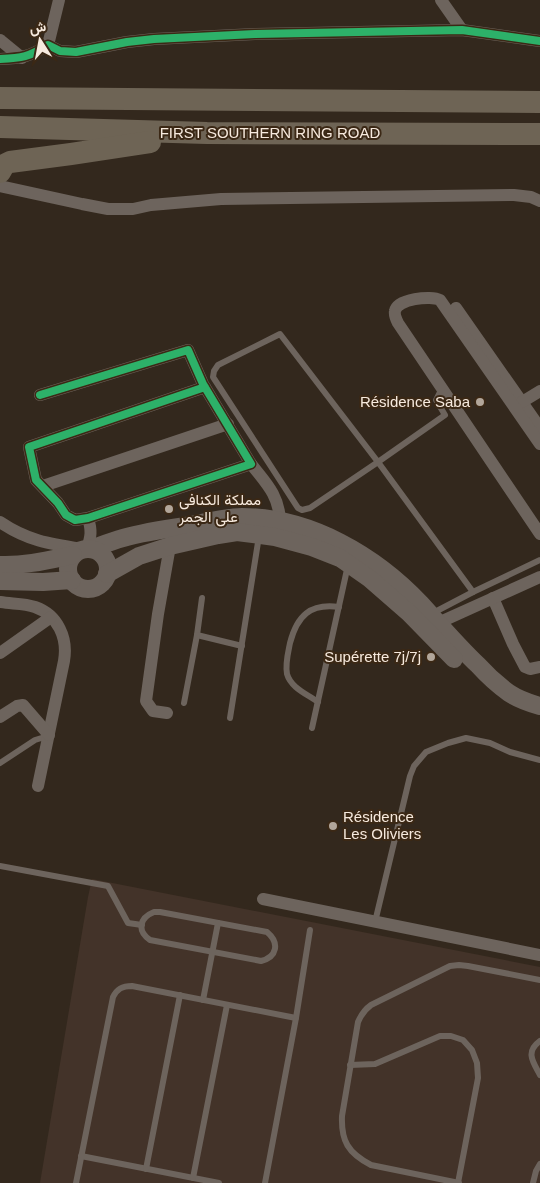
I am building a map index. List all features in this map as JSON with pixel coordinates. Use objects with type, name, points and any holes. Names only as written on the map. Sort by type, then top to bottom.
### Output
[{"type":"highway","points":[[0,98],[540,102]]},
{"type":"highway","name":"FIRST SOUTHERN RING ROAD","points":[[0,127],[207,133],[540,134]]},
{"type":"highway","points":[[0,172],[4,165],[10,162],[207,133]]},
{"type":"street","points":[[0,60],[22,58],[34,54],[48,45],[59,0]]},
{"type":"street","points":[[440,0],[462,30]]},
{"type":"street","points":[[48,45],[60,51],[76,52],[154,39],[255,34],[462,30],[540,40]]},
{"type":"street","points":[[0,40],[22,58]]},
{"type":"street","points":[[0,186],[90,206],[133,209],[151,205],[221,199],[514,195],[531,197],[540,201]]},
{"type":"street","points":[[540,444],[440,300],[434,298],[405,301],[398,304],[395,310],[398,323],[540,534]]},
{"type":"street","points":[[456,308],[540,428]]},
{"type":"street","points":[[40,395],[188,350],[205,387],[252,464],[272,490],[277,500],[280,521]]},
{"type":"street","points":[[205,387],[29,447],[36,480],[58,503],[66,515],[75,520],[88,518],[252,464]]},
{"type":"street","points":[[522,402],[540,391]]},
{"type":"street","points":[[43,486],[228,424]]},
{"type":"street","points":[[0,565],[29,564],[83,551],[123,538],[225,519],[240,517],[280,521],[335,539],[361,554],[420,603],[458,646],[509,693],[540,706]]},
{"type":"street","points":[[0,522],[38,541],[83,551],[100,552],[106,560],[107,574],[102,583],[91,588],[80,587],[72,580],[69,575],[68,564],[83,551],[90,538],[92,530],[88,518]]},
{"type":"street","points":[[107,574],[139,556],[170,546],[237,532],[275,537],[312,547],[340,558],[370,579],[409,613],[477,682],[499,700],[540,719]]},
{"type":"street","points":[[167,713],[153,711],[146,701],[170,546]]},
{"type":"street","points":[[434,619],[493,598],[540,577]]},
{"type":"street","points":[[0,581],[43,582],[72,580]]},
{"type":"street","points":[[493,598],[513,644],[526,667],[530,669],[540,667]]},
{"type":"street","points":[[0,602],[34,607],[44,611],[60,628],[66,647],[38,786]]},
{"type":"street","points":[[0,653],[51,617]]},
{"type":"street","points":[[0,717],[23,705],[48,736]]},
{"type":"street","points":[[263,899],[540,955]]},
{"type":"lane","points":[[442,388],[436,400],[445,415],[378,462],[310,508],[302,510],[298,508],[213,377],[218,365],[280,334],[378,462],[473,592]]},
{"type":"lane","points":[[230,718],[259,535]]},
{"type":"lane","points":[[434,619],[473,592],[540,560]]},
{"type":"lane","points":[[312,728],[348,564]]},
{"type":"lane","points":[[184,702],[202,598]]},
{"type":"lane","points":[[318,702],[294,686],[287,674],[287,656],[293,632],[302,616],[314,608],[339,607]]},
{"type":"lane","points":[[197,635],[242,646]]},
{"type":"lane","points":[[0,763],[35,740],[48,736]]},
{"type":"lane","points":[[375,922],[410,776],[414,766],[426,752],[466,738],[490,743],[510,752],[540,760]]},
{"type":"lane","points":[[0,866],[108,886],[128,923],[142,925]]},
{"type":"lane","points":[[154,912],[218,923],[267,932],[275,942],[275,949],[272,955],[261,961],[150,940],[142,931],[142,925],[148,914],[154,912]]},
{"type":"lane","points":[[203,1000],[218,923]]},
{"type":"lane","points":[[265,1183],[296,1018],[310,930]]},
{"type":"lane","points":[[350,1065],[382,1062],[440,1036],[451,1036],[463,1040],[472,1050],[477,1063],[478,1078],[459,1183],[370,1166],[360,1160],[344,1140],[341,1128],[342,1116],[350,1065],[358,1022],[364,1010],[371,1005],[450,966],[468,966],[540,980]]},
{"type":"lane","points":[[76,1183],[113,997],[120,988],[132,986],[296,1018]]},
{"type":"lane","points":[[146,1169],[180,996]]},
{"type":"lane","points":[[193,1178],[227,1005]]},
{"type":"lane","points":[[540,1041],[534,1047],[531,1057],[540,1075]]},
{"type":"lane","points":[[81,1156],[220,1183]]},
{"type":"lane","points":[[532,1183],[540,1164]]},
{"type":"shaded area","points":[[92,879],[540,967],[540,1183],[40,1183]]},
{"type":"cycle path","points":[[0,59],[25,56],[48,45],[60,51],[76,52],[154,39],[255,34],[462,30],[540,41]]},
{"type":"cycle path","points":[[40,395],[188,350],[203,384],[251,464],[88,518],[75,520],[66,515],[58,503],[36,480],[29,447],[205,387]]},
{"type":"place","name":"Résidence Saba","points":[[480,402]]},
{"type":"place","name":"مملكة الكنافى على الجمر","points":[[169,509]]},
{"type":"place","name":"Supérette 7j/7j","points":[[431,657]]},
{"type":"place","name":"Résidence Les Oliviers","points":[[333,826]]}]
